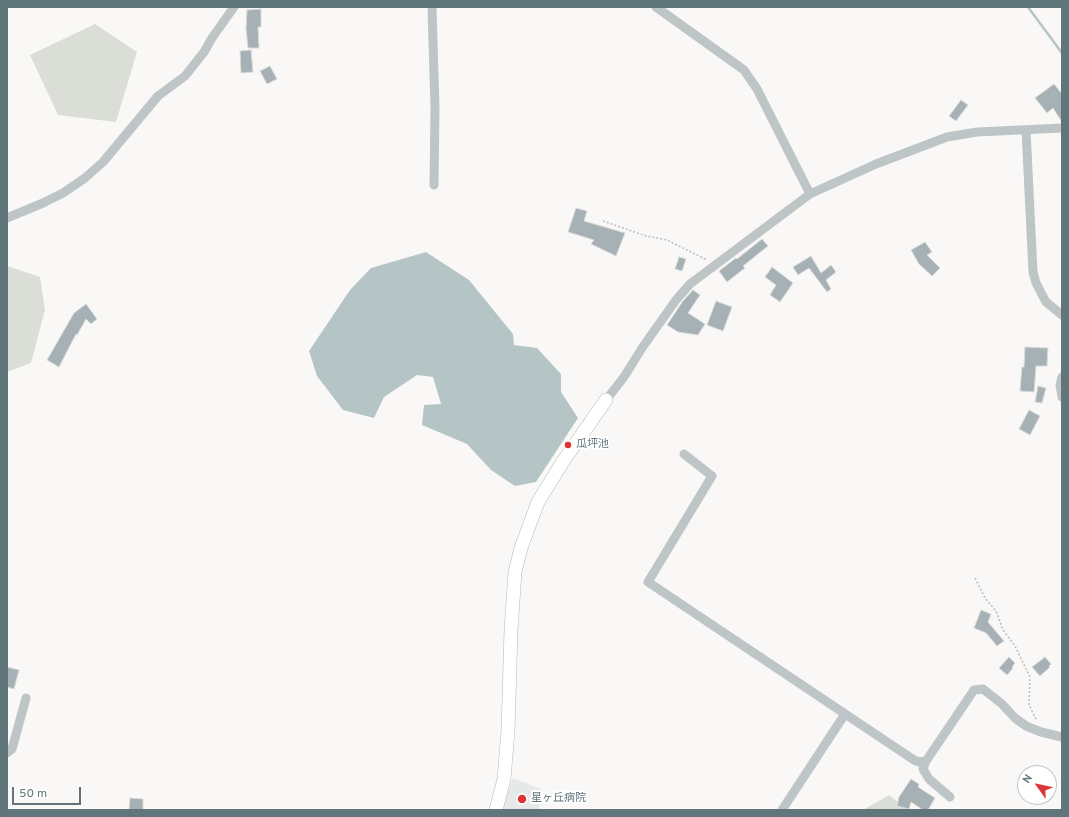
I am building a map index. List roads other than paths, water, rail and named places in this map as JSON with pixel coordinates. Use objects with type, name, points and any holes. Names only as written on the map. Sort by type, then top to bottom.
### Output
[{"type":"street","points":[[7,218],[63,193],[85,178],[103,162],[158,96],[185,76],[204,52],[234,7]]},
{"type":"street","points":[[432,7],[435,108],[434,185]]},
{"type":"street","points":[[656,7],[744,70],[757,89],[810,194]]},
{"type":"street","points":[[496,810],[504,778],[508,731],[511,630],[515,572],[521,548],[538,502],[564,460],[683,292],[690,284],[810,194],[876,164],[947,137],[977,132],[1062,128]]},
{"type":"street","points":[[1026,130],[1033,272],[1036,283],[1046,302],[1062,316]]},
{"type":"street","points":[[1062,377],[1060,385],[1062,397]]},
{"type":"street","points":[[684,454],[712,476],[648,582],[914,760],[919,762],[926,761]]},
{"type":"street","points":[[950,797],[926,776],[923,769],[926,761],[974,690],[978,688],[983,689],[1026,726],[1041,732],[1062,737]]},
{"type":"street","points":[[7,754],[12,749],[26,698]]},
{"type":"street","points":[[782,810],[845,714]]},
{"type":"waterway","points":[[1028,7],[1062,53]]},
{"type":"place","name":"瓜坪池","points":[[568,445]]},
{"type":"place","name":"星ヶ丘病院","points":[[522,799]]}]
